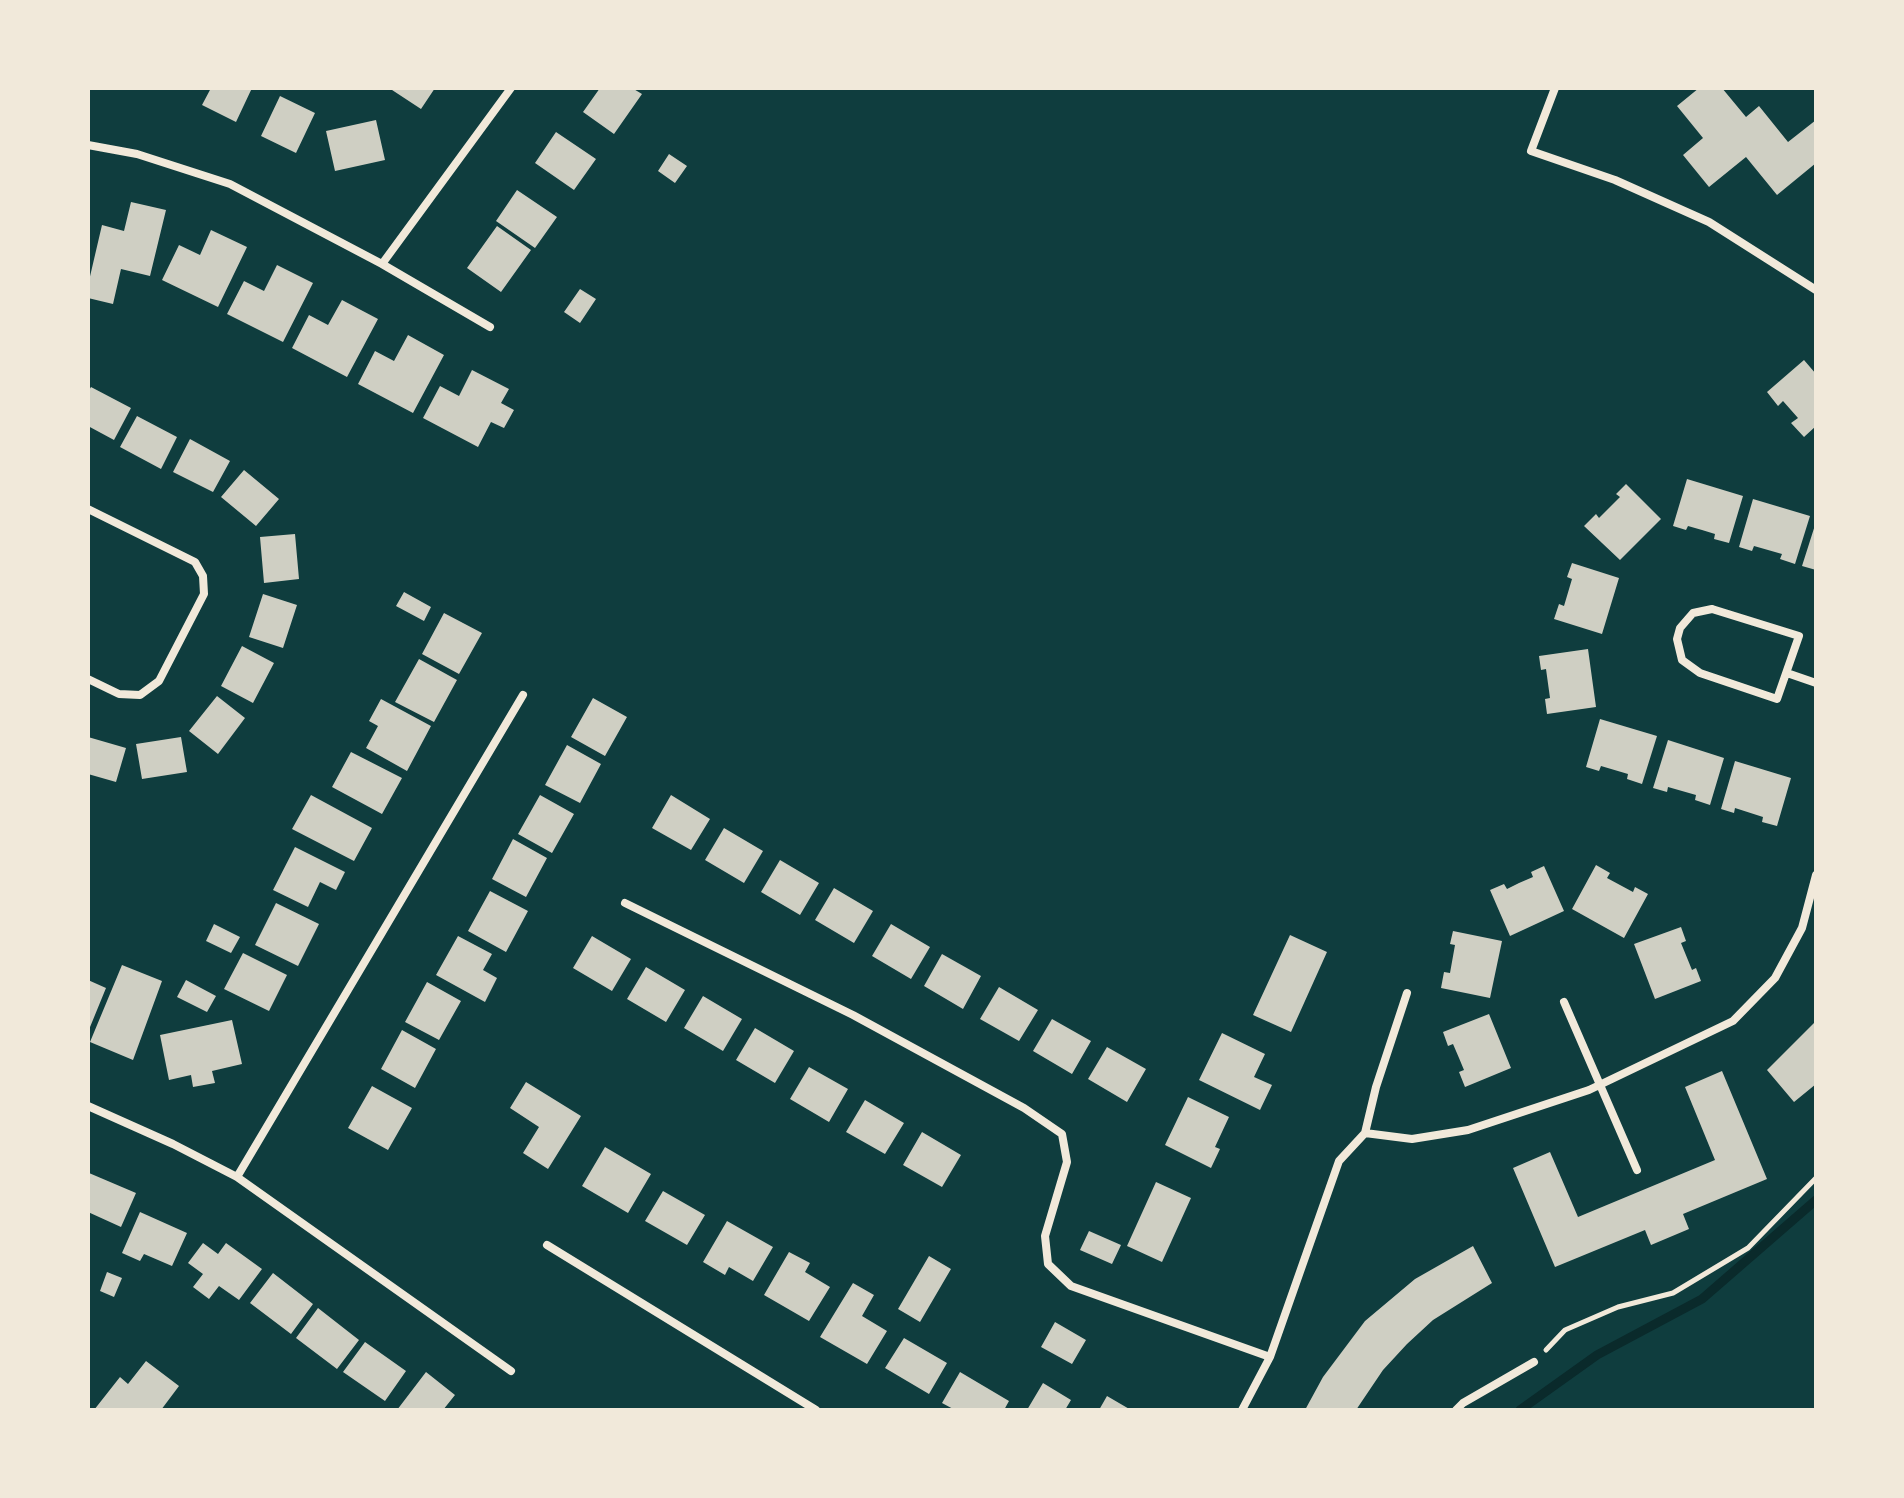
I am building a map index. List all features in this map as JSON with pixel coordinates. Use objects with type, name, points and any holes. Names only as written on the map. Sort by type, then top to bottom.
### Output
[{"type":"street","points":[[382,264],[511,88]]},
{"type":"street","points":[[1555,88],[1531,151],[1615,180],[1709,222],[1816,290]]},
{"type":"street","points":[[88,145],[137,154],[230,184],[382,264],[490,327]]},
{"type":"street","points":[[88,509],[195,562],[203,576],[204,594],[159,681],[140,695],[119,694],[88,679]]},
{"type":"street","points":[[1712,609],[1799,636],[1787,673],[1777,699],[1700,673],[1682,660],[1677,639],[1680,628],[1693,613],[1712,609]]},
{"type":"street","points":[[1787,673],[1816,683]]},
{"type":"street","points":[[237,1177],[523,695]]},
{"type":"street","points":[[1365,1133],[1412,1139],[1468,1130],[1601,1084],[1733,1021],[1775,978],[1802,928],[1816,875]]},
{"type":"street","points":[[625,903],[853,1015],[1024,1108],[1062,1134],[1067,1162],[1045,1236],[1048,1264],[1071,1286],[1270,1357]]},
{"type":"street","points":[[1242,1410],[1270,1357],[1339,1161],[1365,1133],[1376,1087],[1407,993]]},
{"type":"street","points":[[1564,1002],[1637,1170]]},
{"type":"street","points":[[88,1106],[237,1177],[511,1371]]},
{"type":"street","points":[[547,1245],[816,1410]]},
{"type":"street","points":[[1456,1410],[1534,1362]]},
{"type":"path","points":[[1534,1362],[1565,1330],[1618,1307],[1673,1293],[1748,1248],[1816,1178]]},
{"type":"building","points":[[211,88],[252,88],[236,122],[202,105]]},
{"type":"building","points":[[389,88],[435,88],[421,109]]},
{"type":"building","points":[[600,88],[632,88],[642,94],[614,134],[583,112]]},
{"type":"building","points":[[1699,88],[1722,88],[1746,117],[1759,106],[1788,142],[1816,120],[1816,163],[1777,195],[1746,157],[1709,187],[1683,155],[1703,138],[1677,106]]},
{"type":"building","points":[[280,96],[315,113],[296,153],[261,136]]},
{"type":"building","points":[[376,120],[385,160],[335,171],[326,131]]},
{"type":"building","points":[[556,132],[596,159],[574,190],[535,163]]},
{"type":"building","points":[[669,154],[687,166],[675,183],[658,171]]},
{"type":"building","points":[[517,190],[557,217],[535,248],[496,221]]},
{"type":"building","points":[[131,202],[166,210],[150,276],[121,269],[113,304],[88,298],[88,285],[102,225],[124,231]]},
{"type":"building","points":[[497,226],[531,250],[501,292],[467,268]]},
{"type":"building","points":[[211,230],[247,247],[218,307],[162,280],[179,245],[200,255]]},
{"type":"building","points":[[277,265],[313,283],[283,342],[227,314],[244,281],[264,291]]},
{"type":"building","points":[[580,289],[596,299],[580,323],[564,312]]},
{"type":"building","points":[[342,300],[378,319],[347,377],[292,348],[309,315],[328,325]]},
{"type":"building","points":[[408,335],[444,355],[413,413],[358,384],[375,351],[394,361]]},
{"type":"building","points":[[1804,360],[1816,374],[1816,426],[1804,437],[1791,423],[1798,418],[1783,401],[1778,406],[1767,392]]},
{"type":"building","points":[[472,370],[509,389],[501,403],[514,410],[504,428],[491,422],[478,447],[423,418],[440,386],[459,396]]},
{"type":"building","points":[[91,387],[131,408],[114,440],[88,426],[88,392]]},
{"type":"building","points":[[137,416],[177,437],[161,469],[120,447]]},
{"type":"building","points":[[190,439],[230,461],[213,492],[173,472]]},
{"type":"building","points":[[244,470],[279,499],[256,526],[221,497]]},
{"type":"building","points":[[1687,479],[1743,496],[1729,543],[1714,539],[1715,534],[1702,530],[1673,526]]},
{"type":"building","points":[[1626,484],[1661,519],[1620,560],[1584,526],[1596,514],[1599,518],[1620,497],[1616,494]]},
{"type":"building","points":[[1753,499],[1810,516],[1795,564],[1780,559],[1782,554],[1754,546],[1752,551],[1739,547]]},
{"type":"building","points":[[1816,522],[1816,570],[1802,566]]},
{"type":"building","points":[[295,534],[299,579],[264,583],[260,537]]},
{"type":"building","points":[[1572,563],[1619,578],[1602,634],[1554,619],[1559,604],[1564,606],[1572,579],[1567,577]]},
{"type":"building","points":[[404,592],[431,607],[424,621],[396,606]]},
{"type":"building","points":[[263,594],[297,605],[283,648],[249,637]]},
{"type":"building","points":[[444,613],[482,633],[459,674],[422,654]]},
{"type":"building","points":[[242,646],[274,663],[253,703],[221,686]]},
{"type":"building","points":[[1588,649],[1596,707],[1547,714],[1545,699],[1550,698],[1546,669],[1541,670],[1539,656]]},
{"type":"building","points":[[419,659],[457,680],[434,722],[395,702]]},
{"type":"building","points":[[217,696],[245,718],[218,754],[189,731]]},
{"type":"building","points":[[593,698],[627,717],[605,756],[571,737]]},
{"type":"building","points":[[381,699],[431,726],[407,771],[366,748],[378,726],[369,721]]},
{"type":"building","points":[[1600,719],[1657,736],[1642,784],[1627,779],[1628,774],[1601,766],[1599,771],[1586,767]]},
{"type":"building","points":[[88,737],[126,748],[116,782],[88,774]]},
{"type":"building","points":[[181,737],[187,772],[142,779],[136,744]]},
{"type":"building","points":[[1668,740],[1724,758],[1710,805],[1695,800],[1696,795],[1668,787],[1667,792],[1653,788]]},
{"type":"building","points":[[567,745],[601,764],[580,803],[545,785]]},
{"type":"building","points":[[351,752],[402,778],[382,814],[332,787]]},
{"type":"building","points":[[1735,761],[1791,778],[1777,826],[1762,822],[1763,817],[1735,808],[1734,813],[1721,809]]},
{"type":"building","points":[[311,795],[372,828],[354,861],[292,829]]},
{"type":"building","points":[[540,795],[574,814],[552,853],[518,834]]},
{"type":"building","points":[[671,795],[710,819],[691,850],[652,828]]},
{"type":"building","points":[[724,828],[763,851],[744,883],[705,860]]},
{"type":"building","points":[[513,839],[547,858],[526,897],[492,879]]},
{"type":"building","points":[[295,847],[345,872],[336,890],[320,882],[308,907],[273,890]]},
{"type":"building","points":[[780,860],[819,883],[800,915],[761,892]]},
{"type":"building","points":[[1596,865],[1610,873],[1607,878],[1633,892],[1635,887],[1648,894],[1624,938],[1572,909]]},
{"type":"building","points":[[1544,866],[1564,911],[1510,936],[1490,890],[1504,884],[1507,889],[1533,877],[1531,872]]},
{"type":"building","points":[[834,888],[873,911],[854,943],[815,920]]},
{"type":"building","points":[[490,891],[528,911],[506,952],[468,931]]},
{"type":"building","points":[[276,903],[319,924],[298,966],[255,945]]},
{"type":"building","points":[[214,924],[240,937],[231,953],[206,941]]},
{"type":"building","points":[[891,924],[930,947],[911,979],[872,956]]},
{"type":"building","points":[[1681,927],[1686,941],[1681,943],[1692,970],[1696,968],[1701,981],[1655,999],[1634,944]]},
{"type":"building","points":[[1453,931],[1502,941],[1490,998],[1441,988],[1444,972],[1450,973],[1455,945],[1450,944]]},
{"type":"building","points":[[1290,935],[1327,952],[1291,1032],[1253,1015]]},
{"type":"building","points":[[458,936],[492,954],[483,970],[497,978],[485,1002],[436,975]]},
{"type":"building","points":[[592,936],[631,959],[612,991],[573,968]]},
{"type":"building","points":[[243,953],[287,975],[269,1011],[224,989]]},
{"type":"building","points":[[942,954],[981,976],[963,1009],[924,986]]},
{"type":"building","points":[[122,965],[162,981],[133,1060],[90,1042]]},
{"type":"building","points":[[646,967],[685,990],[666,1022],[627,999]]},
{"type":"building","points":[[88,980],[106,988],[88,1032]]},
{"type":"building","points":[[186,980],[216,996],[207,1012],[177,997]]},
{"type":"building","points":[[427,982],[461,1001],[439,1040],[405,1022]]},
{"type":"building","points":[[999,987],[1038,1010],[1019,1041],[980,1019]]},
{"type":"building","points":[[703,996],[742,1019],[723,1051],[684,1028]]},
{"type":"building","points":[[1489,1014],[1511,1068],[1465,1087],[1459,1072],[1464,1070],[1453,1044],[1448,1046],[1443,1032]]},
{"type":"building","points":[[1052,1019],[1091,1041],[1072,1074],[1033,1051]]},
{"type":"building","points":[[232,1020],[242,1064],[212,1071],[215,1083],[193,1087],[191,1075],[169,1080],[160,1035]]},
{"type":"building","points":[[1816,1021],[1816,1084],[1794,1102],[1767,1070]]},
{"type":"building","points":[[755,1028],[794,1051],[775,1083],[736,1060]]},
{"type":"building","points":[[402,1030],[436,1049],[415,1088],[381,1069]]},
{"type":"building","points":[[1222,1033],[1265,1054],[1254,1077],[1272,1085],[1260,1110],[1199,1080]]},
{"type":"building","points":[[1107,1047],[1146,1069],[1127,1102],[1088,1079]]},
{"type":"building","points":[[809,1067],[848,1089],[829,1122],[790,1099]]},
{"type":"building","points":[[1722,1071],[1767,1179],[1683,1214],[1689,1229],[1651,1245],[1645,1230],[1555,1267],[1513,1168],[1550,1152],[1578,1217],[1715,1160],[1685,1087]]},
{"type":"building","points":[[526,1082],[581,1116],[548,1169],[523,1153],[539,1127],[510,1108]]},
{"type":"building","points":[[372,1086],[412,1108],[388,1150],[348,1128]]},
{"type":"building","points":[[1188,1097],[1229,1117],[1215,1147],[1220,1149],[1211,1168],[1165,1145]]},
{"type":"building","points":[[865,1100],[904,1123],[885,1154],[846,1132]]},
{"type":"building","points":[[922,1132],[961,1155],[942,1187],[903,1165]]},
{"type":"building","points":[[605,1147],[651,1174],[628,1213],[582,1186]]},
{"type":"building","points":[[89,1173],[136,1193],[121,1227],[88,1212]]},
{"type":"building","points":[[1156,1182],[1191,1198],[1162,1262],[1127,1246]]},
{"type":"building","points":[[663,1191],[705,1215],[687,1245],[645,1221]]},
{"type":"building","points":[[140,1212],[187,1233],[172,1266],[144,1254],[140,1261],[122,1253]]},
{"type":"building","points":[[727,1221],[773,1247],[753,1281],[729,1267],[725,1275],[703,1262]]},
{"type":"building","points":[[1089,1231],[1121,1245],[1112,1264],[1080,1250]]},
{"type":"building","points":[[203,1243],[218,1254],[226,1243],[262,1269],[239,1300],[219,1286],[209,1299],[193,1287],[203,1274],[188,1263]]},
{"type":"building","points":[[1473,1246],[1492,1283],[1433,1320],[1407,1344],[1383,1370],[1356,1410],[1305,1410],[1323,1377],[1365,1321],[1415,1279]]},
{"type":"building","points":[[789,1252],[810,1263],[805,1272],[830,1287],[809,1321],[764,1295]]},
{"type":"building","points":[[929,1256],[951,1269],[920,1322],[898,1309]]},
{"type":"building","points":[[107,1272],[122,1278],[114,1297],[100,1291]]},
{"type":"building","points":[[273,1273],[313,1304],[291,1334],[250,1303]]},
{"type":"building","points":[[853,1283],[874,1295],[862,1316],[887,1331],[867,1364],[820,1337]]},
{"type":"building","points":[[318,1308],[359,1340],[337,1369],[296,1338]]},
{"type":"building","points":[[1055,1322],[1086,1340],[1072,1364],[1041,1347]]},
{"type":"building","points":[[904,1338],[947,1363],[929,1394],[885,1368]]},
{"type":"building","points":[[365,1342],[406,1371],[385,1401],[343,1372]]},
{"type":"building","points":[[146,1361],[179,1386],[161,1410],[94,1410],[120,1377],[128,1384]]},
{"type":"building","points":[[426,1372],[455,1395],[443,1410],[397,1410]]},
{"type":"building","points":[[960,1372],[1009,1401],[1004,1410],[955,1410],[942,1403]]},
{"type":"building","points":[[1043,1383],[1071,1400],[1065,1410],[1027,1410]]},
{"type":"building","points":[[1107,1396],[1131,1410],[1099,1410]]},
{"type":"waterway","points":[[1520,1410],[1597,1355],[1702,1299],[1816,1200]]}]
